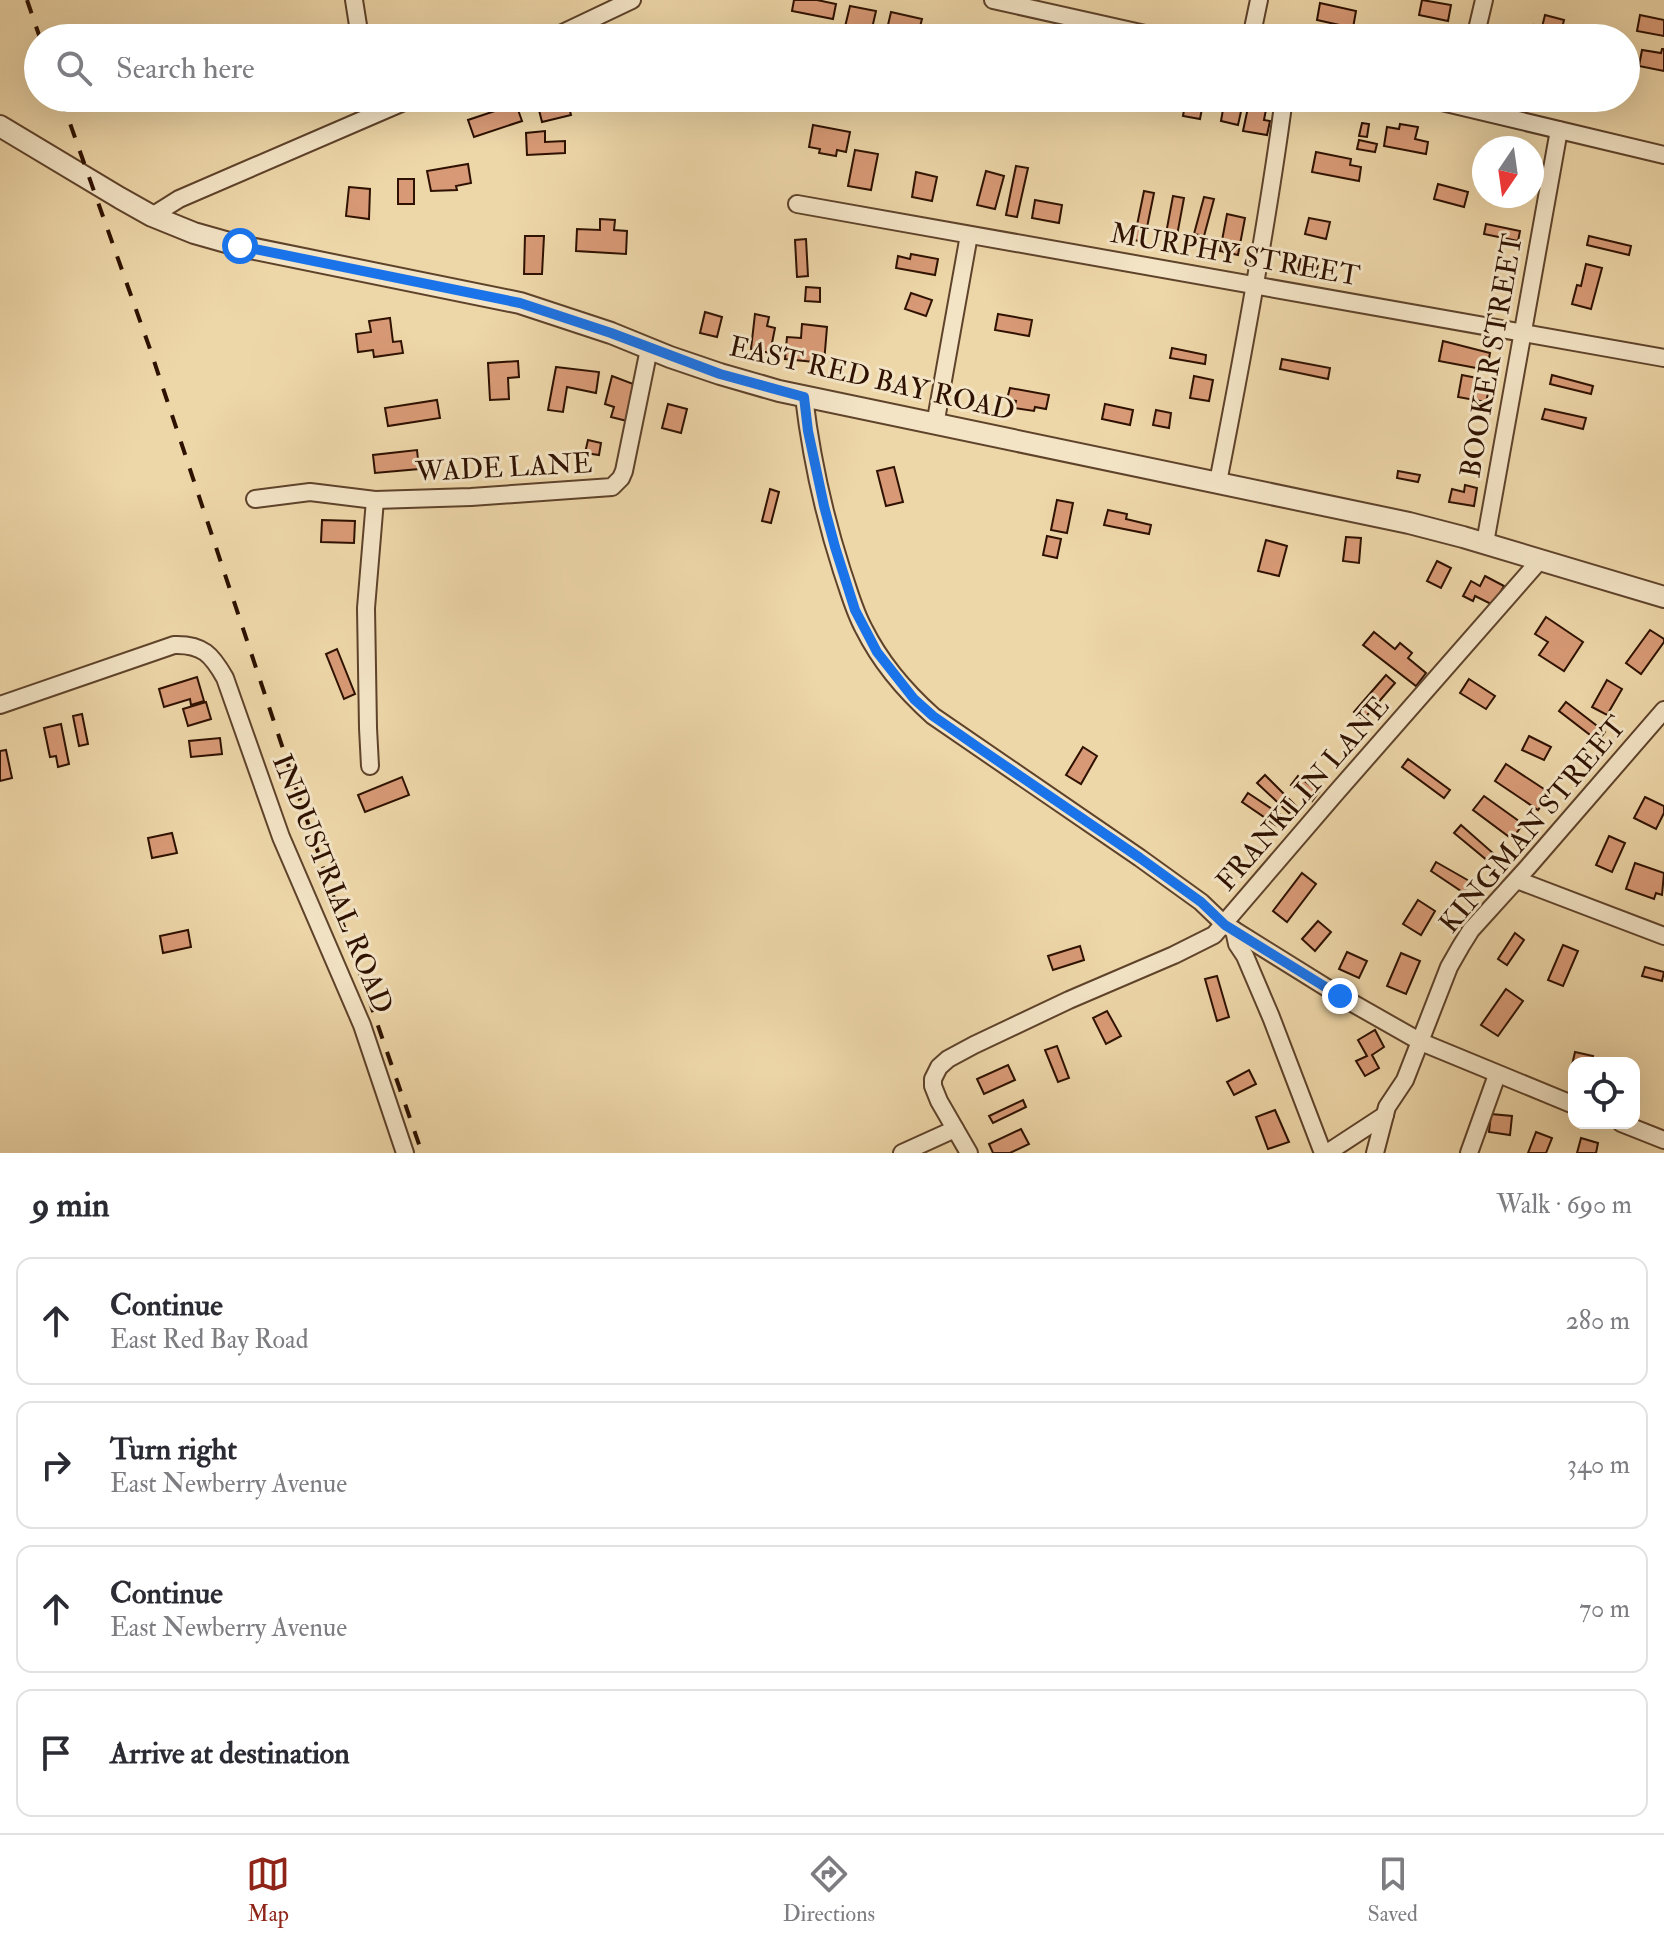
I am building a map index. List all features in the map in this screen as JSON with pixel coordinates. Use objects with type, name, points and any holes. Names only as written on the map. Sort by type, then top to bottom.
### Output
[{"type":"street","points":[[354,0],[358,24]]},
{"type":"street","points":[[581,24],[632,0]]},
{"type":"street","points":[[993,0],[1033,4],[1109,24]]},
{"type":"street","points":[[1254,24],[1259,0]]},
{"type":"street","points":[[1478,24],[1484,0]]},
{"type":"street","points":[[152,216],[179,199],[362,112]]},
{"type":"street","points":[[1218,482],[1256,285],[1282,112]]},
{"type":"street","points":[[1495,112],[1664,155]]},
{"type":"street","name":"EAST RED BAY ROAD","points":[[0,126],[152,216],[194,233],[240,246],[520,303],[742,381],[804,397],[1409,523],[1664,597]]},
{"type":"street","name":"BOOKER STREET","points":[[1485,543],[1559,130]]},
{"type":"street","name":"MURPHY STREET","points":[[797,204],[1664,358]]},
{"type":"street","points":[[935,425],[969,235]]},
{"type":"street","name":"WADE LANE","points":[[255,499],[310,492],[375,500],[471,497],[612,487],[624,471],[649,349]]},
{"type":"street","points":[[804,397],[808,431],[835,547],[855,610],[889,670],[914,699],[933,716],[1201,902],[1229,928],[1421,1042],[1568,1103]]},
{"type":"street","points":[[370,766],[366,608],[375,500]]},
{"type":"street","name":"FRANKLIN LANE","points":[[955,1129],[933,1086],[939,1067],[974,1045],[1229,928],[1335,794],[1541,559]]},
{"type":"street","name":"INDUSTRIAL ROAD","points":[[0,705],[174,645],[194,646],[208,653],[225,678],[281,837],[362,1025],[405,1153]]},
{"type":"street","name":"KINGMAN STREET","points":[[1375,1153],[1387,1107],[1405,1080],[1449,967],[1471,930],[1664,710]]},
{"type":"street","points":[[1517,880],[1664,936]]},
{"type":"street","points":[[1229,928],[1245,956],[1325,1153],[1385,1115]]},
{"type":"street","points":[[1469,1153],[1497,1075]]},
{"type":"street","points":[[902,1153],[955,1129],[969,1153]]},
{"type":"street","points":[[1632,1129],[1656,1143]]},
{"type":"building","points":[[794,0],[836,4],[833,19],[792,11]]},
{"type":"building","points":[[1422,0],[1451,5],[1448,21],[1419,15]]},
{"type":"building","points":[[1320,3],[1356,11],[1354,24],[1317,20]]},
{"type":"building","points":[[850,6],[876,11],[873,24],[846,24]]},
{"type":"building","points":[[891,12],[922,19],[921,24],[888,24]]},
{"type":"building","points":[[1545,15],[1564,20],[1563,24],[1543,24]]},
{"type":"building","points":[[1640,15],[1664,20],[1664,36],[1640,32]]},
{"type":"building","points":[[1664,49],[1664,71],[1640,66],[1642,50],[1661,53]]},
{"type":"building","points":[[492,112],[519,112],[522,121],[474,137],[468,120]]},
{"type":"building","points":[[540,112],[570,112],[571,115],[542,122]]},
{"type":"building","points":[[1184,112],[1201,112],[1200,119],[1183,116]]},
{"type":"building","points":[[1223,112],[1241,112],[1238,125],[1221,121]]},
{"type":"building","points":[[1247,112],[1266,112],[1264,120],[1270,121],[1267,135],[1243,131]]},
{"type":"building","points":[[1362,123],[1369,124],[1367,137],[1359,136]]},
{"type":"building","points":[[1400,124],[1418,127],[1415,139],[1428,142],[1426,154],[1384,146],[1387,127],[1399,129]]},
{"type":"building","points":[[813,125],[850,132],[846,152],[837,150],[836,156],[819,153],[820,149],[809,147]]},
{"type":"building","points":[[545,131],[545,142],[565,141],[565,153],[527,155],[526,133]]},
{"type":"building","points":[[1359,140],[1377,144],[1375,152],[1357,149]]},
{"type":"building","points":[[855,150],[878,154],[871,190],[848,186]]},
{"type":"building","points":[[1316,152],[1351,159],[1350,165],[1361,167],[1359,181],[1312,172]]},
{"type":"building","points":[[468,164],[471,183],[456,186],[457,190],[431,191],[427,171]]},
{"type":"building","points":[[1016,166],[1028,168],[1017,217],[1006,215]]},
{"type":"building","points":[[986,171],[1004,176],[995,209],[977,205]]},
{"type":"building","points":[[916,172],[937,177],[932,201],[912,197]]},
{"type":"building","points":[[398,179],[414,179],[414,204],[398,204]]},
{"type":"building","points":[[1438,184],[1468,192],[1464,207],[1434,199]]},
{"type":"building","points":[[349,187],[370,189],[369,219],[346,216]]},
{"type":"building","points":[[1144,191],[1154,193],[1144,242],[1134,240]]},
{"type":"building","points":[[1173,196],[1184,198],[1176,241],[1165,239]]},
{"type":"building","points":[[1204,197],[1214,199],[1204,236],[1194,234]]},
{"type":"building","points":[[1035,200],[1062,205],[1059,223],[1032,218]]},
{"type":"building","points":[[1227,214],[1245,218],[1238,255],[1220,251]]},
{"type":"building","points":[[1309,218],[1330,222],[1326,239],[1305,234]]},
{"type":"building","points":[[600,219],[615,220],[614,230],[627,231],[626,254],[576,251],[577,229],[600,230]]},
{"type":"building","points":[[1486,224],[1520,231],[1518,241],[1484,234]]},
{"type":"building","points":[[525,236],[544,236],[542,274],[524,274]]},
{"type":"building","points":[[1589,236],[1631,246],[1629,255],[1587,245]]},
{"type":"building","points":[[806,239],[808,276],[797,277],[795,240]]},
{"type":"building","points":[[911,254],[938,259],[935,275],[896,268],[898,256],[910,259]]},
{"type":"building","points":[[1301,256],[1319,260],[1315,279],[1297,275]]},
{"type":"building","points":[[1586,264],[1602,268],[1591,309],[1572,304],[1577,285],[1581,286]]},
{"type":"building","points":[[806,287],[820,288],[820,302],[805,301]]},
{"type":"building","points":[[911,293],[932,300],[926,316],[905,309]]},
{"type":"building","points":[[705,312],[722,317],[717,337],[700,333]]},
{"type":"building","points":[[755,314],[769,317],[767,326],[775,328],[770,353],[751,349]]},
{"type":"building","points":[[998,314],[1032,320],[1029,336],[995,330]]},
{"type":"building","points":[[390,318],[393,342],[401,341],[403,353],[374,357],[373,350],[358,352],[356,334],[371,332],[369,321]]},
{"type":"building","points":[[802,324],[827,327],[824,363],[785,359],[787,337],[801,338]]},
{"type":"building","points":[[1443,341],[1490,353],[1487,370],[1439,361]]},
{"type":"building","points":[[1172,348],[1206,355],[1205,364],[1170,358]]},
{"type":"building","points":[[1282,359],[1330,368],[1328,379],[1280,369]]},
{"type":"building","points":[[518,361],[519,377],[508,378],[509,399],[490,400],[488,363]]},
{"type":"building","points":[[556,367],[599,372],[596,393],[567,387],[563,412],[548,410]]},
{"type":"building","points":[[1462,375],[1487,380],[1485,388],[1489,389],[1486,402],[1458,397]]},
{"type":"building","points":[[1552,375],[1593,386],[1591,394],[1550,384]]},
{"type":"building","points":[[612,376],[636,385],[627,421],[611,417],[614,407],[605,404]]},
{"type":"building","points":[[1194,376],[1213,380],[1209,401],[1190,398]]},
{"type":"building","points":[[1010,388],[1049,395],[1046,409],[1014,408],[1016,401],[1007,399]]},
{"type":"building","points":[[437,400],[440,418],[388,426],[385,408]]},
{"type":"building","points":[[668,404],[687,409],[681,433],[662,428]]},
{"type":"building","points":[[1105,404],[1133,410],[1130,425],[1102,419]]},
{"type":"building","points":[[1545,409],[1586,418],[1583,429],[1542,419]]},
{"type":"building","points":[[1156,410],[1171,413],[1169,428],[1153,425]]},
{"type":"building","points":[[588,440],[601,443],[599,455],[585,453]]},
{"type":"building","points":[[417,450],[419,469],[375,473],[373,455]]},
{"type":"building","points":[[894,467],[903,502],[886,506],[877,471]]},
{"type":"building","points":[[1398,471],[1420,475],[1418,482],[1397,478]]},
{"type":"building","points":[[1465,485],[1477,488],[1474,506],[1449,502],[1452,489],[1464,492]]},
{"type":"building","points":[[770,489],[779,492],[771,523],[762,521]]},
{"type":"building","points":[[1057,500],[1073,503],[1067,533],[1051,530]]},
{"type":"building","points":[[1108,510],[1127,514],[1126,519],[1151,525],[1149,534],[1104,525]]},
{"type":"building","points":[[322,520],[355,521],[354,543],[321,542]]},
{"type":"building","points":[[1047,536],[1061,539],[1057,558],[1043,555]]},
{"type":"building","points":[[1346,537],[1361,538],[1359,563],[1343,561]]},
{"type":"building","points":[[1266,540],[1287,546],[1279,576],[1258,571]]},
{"type":"building","points":[[1437,561],[1451,568],[1441,588],[1427,581]]},
{"type":"building","points":[[1485,576],[1504,586],[1493,605],[1475,596],[1473,601],[1463,596],[1471,581],[1480,586]]},
{"type":"building","points":[[1546,617],[1583,642],[1564,671],[1539,655],[1548,642],[1535,634]]},
{"type":"building","points":[[1650,630],[1664,642],[1641,674],[1626,663]]},
{"type":"building","points":[[1374,632],[1395,649],[1400,643],[1412,653],[1408,658],[1426,673],[1416,686],[1363,645]]},
{"type":"building","points":[[337,649],[355,694],[344,699],[326,654]]},
{"type":"building","points":[[1386,675],[1395,683],[1363,720],[1354,712]]},
{"type":"building","points":[[197,677],[204,701],[191,705],[190,699],[164,707],[159,689]]},
{"type":"building","points":[[1469,679],[1495,696],[1486,709],[1460,693]]},
{"type":"building","points":[[1607,680],[1622,689],[1607,715],[1592,707]]},
{"type":"building","points":[[206,702],[211,719],[188,726],[183,709]]},
{"type":"building","points":[[1566,702],[1605,732],[1598,741],[1559,711]]},
{"type":"building","points":[[82,714],[88,744],[79,746],[73,716]]},
{"type":"building","points":[[61,724],[69,764],[58,767],[56,756],[50,757],[44,728]]},
{"type":"building","points":[[1529,736],[1551,747],[1544,760],[1522,750]]},
{"type":"building","points":[[220,738],[222,754],[191,757],[189,741]]},
{"type":"building","points":[[1083,747],[1097,756],[1081,784],[1066,775]]},
{"type":"building","points":[[6,750],[12,778],[0,781],[0,751]]},
{"type":"building","points":[[1408,759],[1450,790],[1444,798],[1402,767]]},
{"type":"building","points":[[1506,764],[1550,793],[1538,810],[1495,781]]},
{"type":"building","points":[[1265,775],[1296,806],[1289,813],[1257,783]]},
{"type":"building","points":[[1298,776],[1319,792],[1312,801],[1291,785]]},
{"type":"building","points":[[402,777],[409,795],[365,812],[358,795]]},
{"type":"building","points":[[1248,793],[1284,817],[1277,826],[1242,802]]},
{"type":"building","points":[[1484,796],[1523,824],[1512,839],[1473,810]]},
{"type":"building","points":[[1645,797],[1664,806],[1656,829],[1634,818]]},
{"type":"building","points":[[1461,825],[1494,854],[1488,861],[1454,833]]},
{"type":"building","points":[[172,833],[177,853],[152,858],[148,838]]},
{"type":"building","points":[[1609,836],[1625,843],[1612,872],[1596,865]]},
{"type":"building","points":[[1436,862],[1471,882],[1464,893],[1431,871]]},
{"type":"building","points":[[1635,863],[1664,873],[1662,895],[1656,893],[1654,899],[1626,889]]},
{"type":"building","points":[[1302,873],[1316,884],[1287,922],[1273,911]]},
{"type":"building","points":[[1418,900],[1435,911],[1421,935],[1403,924]]},
{"type":"building","points":[[1318,921],[1331,932],[1315,951],[1302,939]]},
{"type":"building","points":[[188,930],[191,947],[163,953],[160,936]]},
{"type":"building","points":[[1515,933],[1524,940],[1507,965],[1498,959]]},
{"type":"building","points":[[1563,945],[1578,951],[1563,986],[1548,980]]},
{"type":"building","points":[[1080,946],[1084,960],[1053,970],[1048,956]]},
{"type":"building","points":[[1347,952],[1367,961],[1359,978],[1339,969]]},
{"type":"building","points":[[1401,953],[1420,961],[1406,994],[1387,986]]},
{"type":"building","points":[[1645,967],[1664,972],[1662,981],[1642,976]]},
{"type":"building","points":[[1217,976],[1229,1017],[1217,1021],[1205,979]]},
{"type":"building","points":[[1506,989],[1523,1001],[1498,1036],[1481,1025]]},
{"type":"building","points":[[1107,1011],[1121,1036],[1106,1044],[1093,1018]]},
{"type":"building","points":[[1375,1030],[1384,1047],[1372,1055],[1379,1068],[1365,1076],[1356,1061],[1367,1056],[1358,1040]]},
{"type":"building","points":[[1057,1046],[1069,1078],[1058,1082],[1045,1050]]},
{"type":"building","points":[[1575,1052],[1593,1056],[1593,1057],[1574,1057]]},
{"type":"building","points":[[1008,1065],[1015,1080],[984,1094],[977,1079]]},
{"type":"building","points":[[1249,1070],[1256,1084],[1234,1095],[1227,1082]]},
{"type":"building","points":[[1023,1100],[1026,1107],[993,1123],[989,1116]]},
{"type":"building","points":[[1275,1110],[1289,1142],[1268,1149],[1256,1117]]},
{"type":"building","points":[[1491,1114],[1512,1116],[1510,1135],[1489,1132]]},
{"type":"building","points":[[1021,1129],[1029,1144],[1010,1153],[993,1153],[989,1144]]},
{"type":"building","points":[[1536,1132],[1552,1138],[1546,1153],[1528,1153]]},
{"type":"building","points":[[1581,1138],[1598,1143],[1596,1153],[1577,1153]]},
{"type":"railway","points":[[27,0],[35,24]]},
{"type":"railway","points":[[66,112],[150,349],[300,800],[422,1153]]},
{"type":"route","points":[[240,246],[520,303],[720,374],[804,397],[824,506],[855,610],[877,652],[914,699],[933,716],[1201,902],[1225,925],[1340,996]]}]
